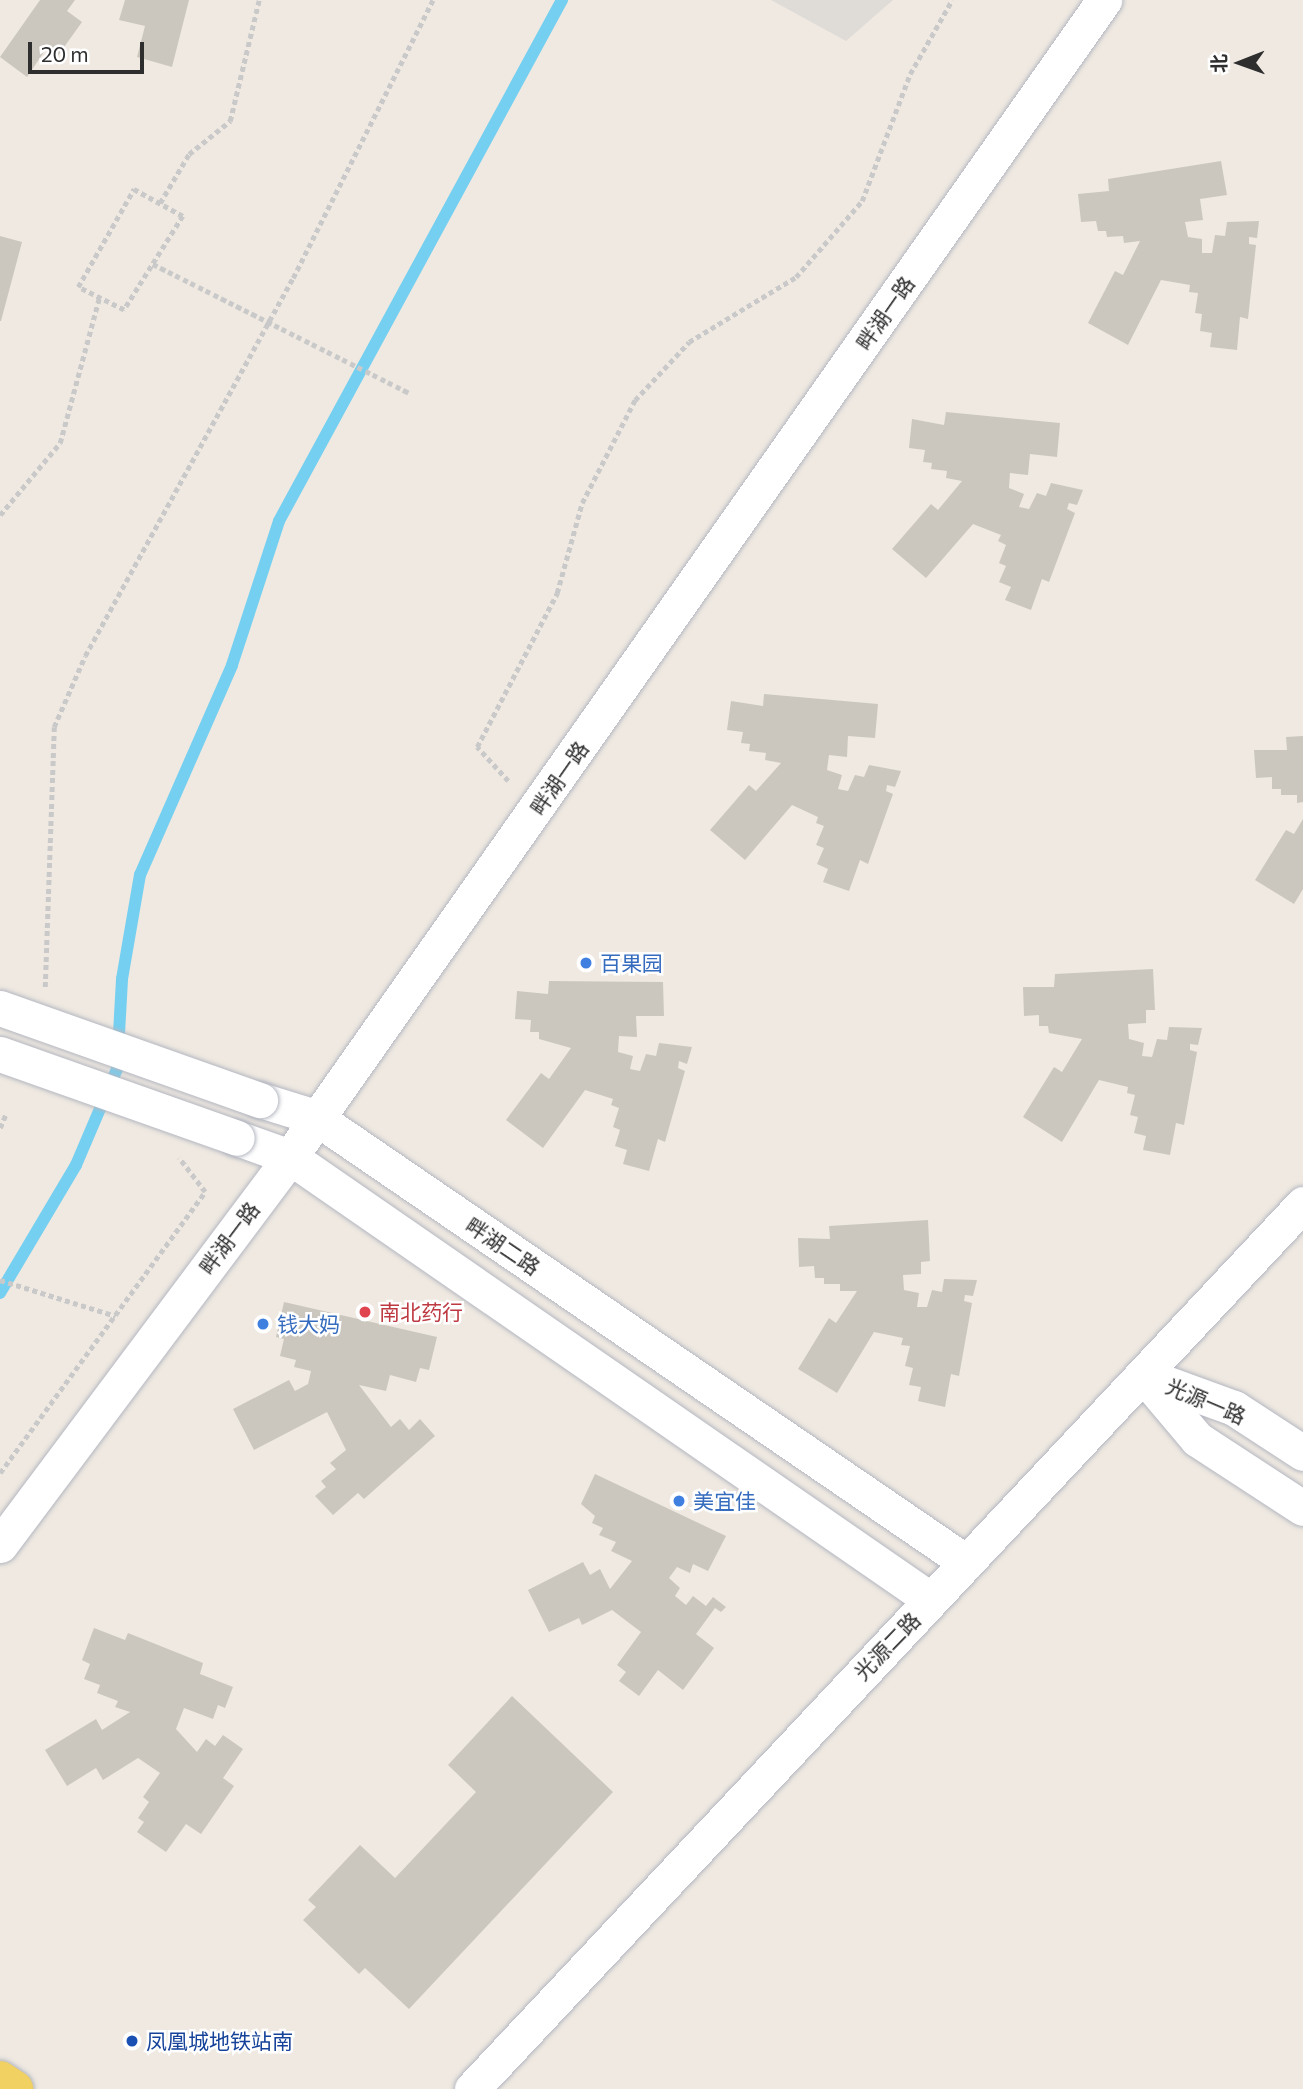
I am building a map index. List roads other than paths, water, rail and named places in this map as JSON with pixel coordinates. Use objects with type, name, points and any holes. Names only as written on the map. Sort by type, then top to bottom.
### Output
[{"type":"main road","points":[[0,2080],[14,2089]]},
{"type":"street","name":"畔湖一路","points":[[0,1545],[290,1157],[315,1117],[536,812],[1104,0]]},
{"type":"street","name":"畔湖二路","points":[[0,1008],[315,1117],[967,1562]]},
{"type":"street","points":[[0,1055],[290,1157],[931,1600]]},
{"type":"street","name":"光源二路","points":[[472,2089],[1303,1205]]},
{"type":"street","name":"光源一路","points":[[1143,1375],[1234,1408],[1303,1453]]},
{"type":"street","name":"光源一路","points":[[1143,1375],[1197,1439],[1303,1508]]},
{"type":"waterway","points":[[0,1293],[76,1165],[117,1069],[122,979],[140,875],[232,665],[279,521],[562,0]]},
{"type":"place","name":"百果园","points":[[586,963]]},
{"type":"place","name":"南北药行","points":[[365,1312]]},
{"type":"place","name":"钱大妈","points":[[263,1324]]},
{"type":"place","name":"美宜佳","points":[[679,1501]]},
{"type":"place","name":"凤凰城地铁站南","points":[[132,2041]]}]
